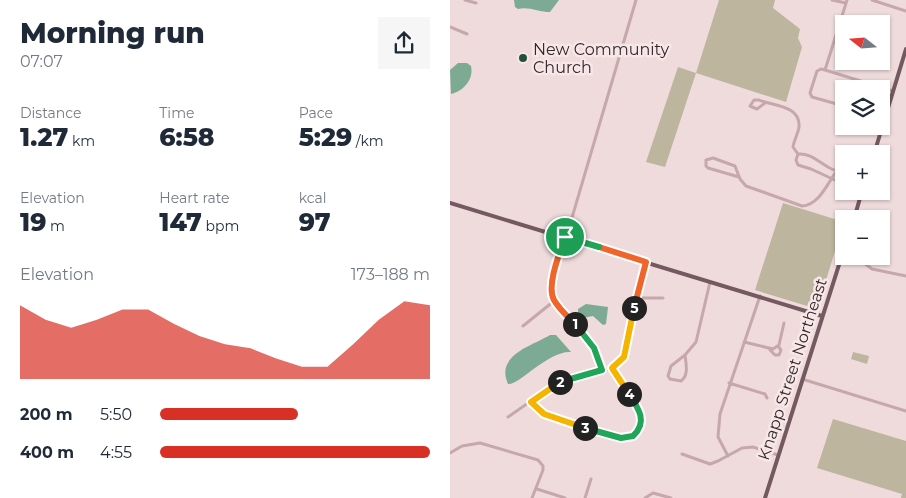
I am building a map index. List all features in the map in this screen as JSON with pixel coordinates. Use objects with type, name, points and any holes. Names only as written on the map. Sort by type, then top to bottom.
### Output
[{"type":"main road","points":[[877,145],[906,49]]},
{"type":"main road","points":[[450,203],[822,316]]},
{"type":"main road","name":"Knapp Street Northeast","points":[[764,498],[839,265]]},
{"type":"street","points":[[465,0],[476,3]]},
{"type":"street","points":[[602,370],[597,353],[590,341],[554,301],[551,289],[636,0]]},
{"type":"street","points":[[825,70],[846,2],[832,0]]},
{"type":"street","points":[[872,0],[906,11]]},
{"type":"street","points":[[450,27],[467,34]]},
{"type":"street","points":[[835,103],[811,95],[817,71],[821,69],[856,80]]},
{"type":"street","points":[[765,103],[790,110],[797,116],[799,126],[794,147],[798,154],[796,160],[798,166],[811,169],[835,180]]},
{"type":"street","points":[[798,154],[804,154],[818,160],[835,171]]},
{"type":"street","points":[[739,177],[712,170],[706,166],[706,160],[713,158],[735,166],[739,177],[746,186],[802,206],[816,201],[835,173]]},
{"type":"street","points":[[508,417],[558,382],[612,368],[624,357],[636,298],[646,262]]},
{"type":"street","points":[[867,265],[872,269],[906,276]]},
{"type":"street","points":[[685,354],[686,377],[681,381],[670,379],[668,376],[671,366],[696,342],[710,282]]},
{"type":"street","points":[[728,456],[718,432],[729,383],[760,296]]},
{"type":"street","points":[[636,298],[663,298]]},
{"type":"street","points":[[524,326],[554,301]]},
{"type":"street","points":[[744,342],[770,350],[779,355],[781,350],[778,346],[784,323]]},
{"type":"street","points":[[770,350],[778,346]]},
{"type":"street","points":[[531,402],[544,414],[621,438],[633,436],[642,420],[638,408],[612,368]]},
{"type":"street","points":[[802,379],[906,411]]},
{"type":"street","points":[[729,383],[765,394],[767,398]]},
{"type":"street","points":[[450,453],[462,446],[480,443],[542,462],[543,470],[532,498]]},
{"type":"street","points":[[682,454],[710,464],[742,448],[753,447],[778,455]]},
{"type":"street","points":[[585,498],[591,479]]},
{"type":"street","points":[[537,489],[565,498]]},
{"type":"street","points":[[645,498],[653,493],[671,498]]},
{"type":"shaded area","points":[[514,0],[559,0],[550,12],[526,8],[518,9],[515,7]]},
{"type":"shaded area","points":[[719,0],[775,0],[773,8],[800,29],[798,38],[802,47],[786,102],[696,73]]},
{"type":"shaded area","points":[[458,63],[467,63],[471,66],[471,76],[463,88],[451,94],[450,70]]},
{"type":"shaded area","points":[[678,67],[696,73],[665,167],[646,162]]},
{"type":"shaded area","points":[[783,203],[835,219],[835,251],[817,309],[755,290]]},
{"type":"shaded area","points":[[586,304],[608,307],[606,324],[603,325],[593,316],[583,318],[578,314],[578,309]]},
{"type":"shaded area","points":[[550,335],[556,335],[571,352],[553,356],[519,380],[508,384],[505,374],[511,359],[525,348]]},
{"type":"shaded area","points":[[853,352],[869,356],[867,364],[851,359]]},
{"type":"shaded area","points":[[833,419],[906,441],[906,498],[901,498],[902,494],[817,468]]},
{"type":"place","name":"New Community Church","points":[[523,58]]},
{"type":"route","points":[[565,237],[646,262],[634,307],[627,348],[622,361],[612,368],[641,413],[641,425],[633,436],[621,438],[555,418],[537,410],[531,402],[558,382],[602,370],[597,353],[590,341],[554,301],[551,294],[552,281],[565,237]]}]
